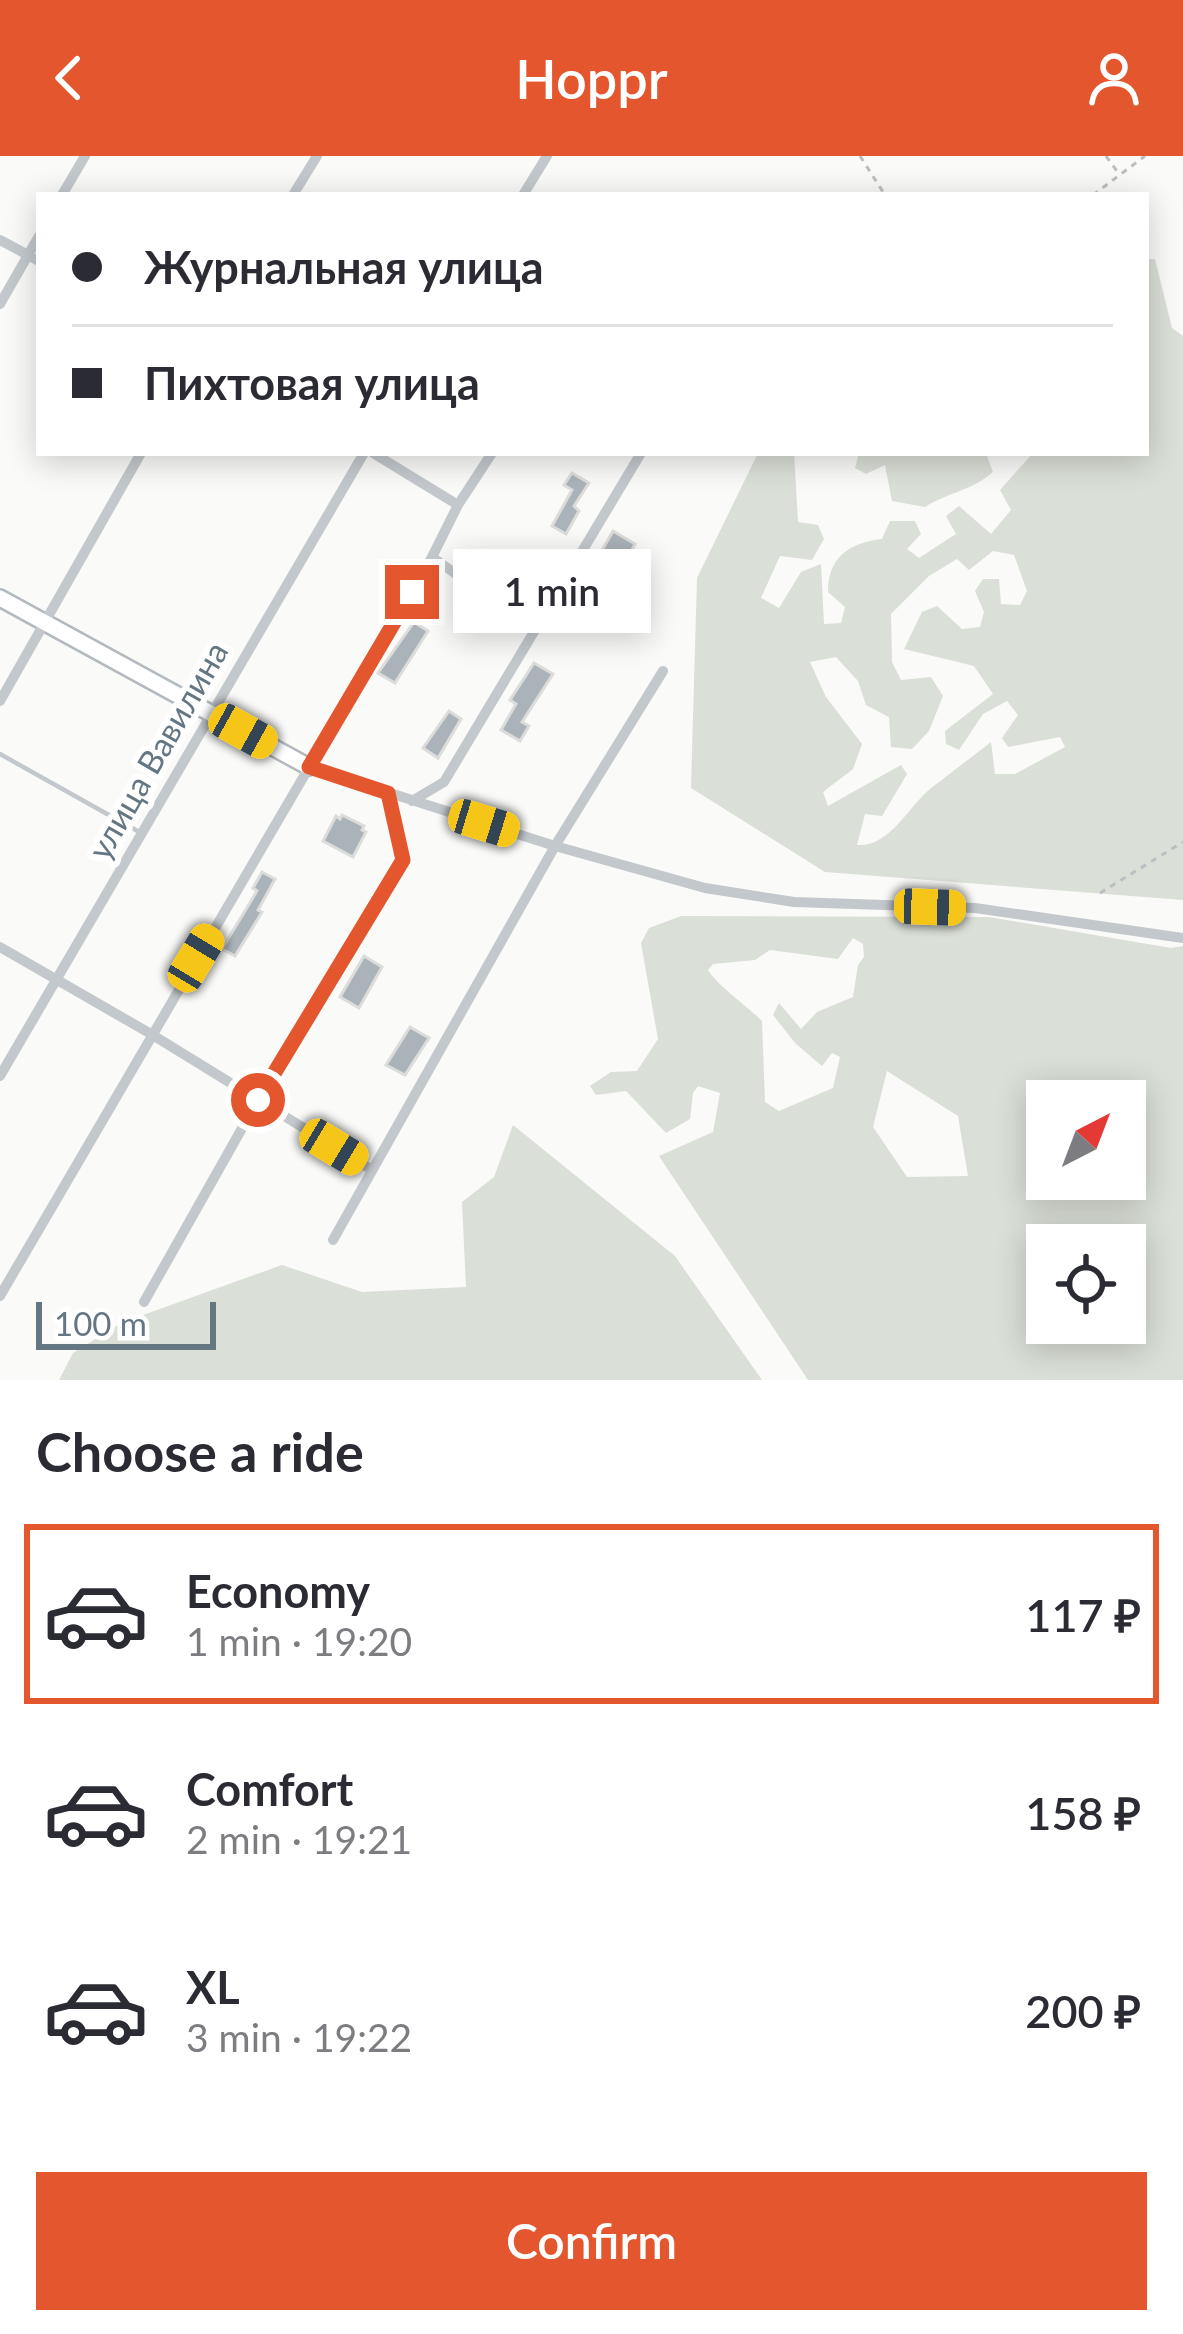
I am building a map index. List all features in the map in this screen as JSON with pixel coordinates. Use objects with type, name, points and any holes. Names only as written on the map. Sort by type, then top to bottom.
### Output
[{"type":"street","points":[[64,192],[85,156]]},
{"type":"street","points":[[295,192],[317,156]]},
{"type":"street","points":[[525,192],[547,156]]},
{"type":"street","points":[[0,239],[33,258],[0,304]]},
{"type":"street","points":[[0,701],[139,456]]},
{"type":"street","name":"улица Вавилина","points":[[0,1076],[366,456]]},
{"type":"street","points":[[373,456],[458,505]]},
{"type":"street","points":[[0,1296],[490,456]]},
{"type":"street","points":[[412,801],[444,782],[639,456]]},
{"type":"street","points":[[432,557],[533,629]]},
{"type":"street","points":[[0,598],[309,767],[555,845],[705,888],[794,902],[975,908],[1183,938]]},
{"type":"street","points":[[333,1240],[555,845],[663,671]]},
{"type":"street","points":[[144,1302],[258,1100],[403,860],[388,793]]},
{"type":"street","points":[[0,947],[372,1170]]},
{"type":"lane","points":[[0,754],[141,833]]},
{"type":"path","points":[[860,156],[883,192]]},
{"type":"path","points":[[1106,156],[1119,174]]},
{"type":"path","points":[[1097,192],[1145,156]]},
{"type":"path","points":[[1100,893],[1183,842]]},
{"type":"shaded area","points":[[1149,259],[1155,259],[1172,328],[1183,336],[1183,900],[825,872],[691,788],[697,578],[757,456],[794,456],[798,522],[818,525],[824,539],[812,560],[780,556],[761,598],[779,608],[801,572],[821,564],[824,624],[841,623],[845,607],[828,592],[829,580],[836,561],[850,548],[882,539],[890,521],[915,521],[921,534],[907,549],[919,558],[956,534],[946,516],[959,506],[991,534],[1011,510],[1000,490],[1030,456],[1149,456]],"holes":[[[993,551],[1014,555],[1027,591],[1020,605],[1001,604],[999,579],[983,579],[975,591],[984,612],[980,627],[962,629],[937,606],[922,612],[904,649],[974,666],[993,694],[945,731],[946,744],[959,750],[983,714],[1007,701],[1018,715],[1002,738],[1008,747],[1060,737],[1065,747],[1015,774],[995,774],[991,742],[930,789],[889,833],[857,845],[865,814],[882,816],[907,774],[901,765],[828,806],[823,792],[853,769],[862,744],[826,697],[810,662],[836,657],[858,681],[866,705],[889,717],[891,747],[912,749],[929,731],[943,696],[931,677],[901,680],[892,662],[891,614],[929,576],[957,559],[969,570]]]},
{"type":"shaded area","points":[[858,456],[987,456],[993,472],[925,507],[892,501],[885,465],[866,474],[855,468]]},
{"type":"shaded area","points":[[681,916],[989,917],[1171,948],[1183,946],[1183,1380],[808,1380],[659,1156],[713,1132],[720,1093],[698,1086],[690,1119],[666,1133],[626,1091],[596,1095],[590,1086],[611,1072],[637,1071],[658,1039],[641,943],[649,928]],"holes":[[[853,938],[863,944],[864,957],[858,965],[853,997],[817,1012],[801,1029],[779,1003],[773,1015],[822,1066],[832,1053],[840,1057],[833,1088],[779,1111],[765,1102],[762,1021],[708,970],[713,964],[755,960],[770,950],[838,959]],[[887,1071],[958,1116],[968,1176],[907,1177],[873,1127]]]},
{"type":"shaded area","points":[[513,1125],[675,1256],[762,1380],[59,1380],[73,1353],[121,1323],[282,1265],[362,1292],[466,1287],[462,1202],[494,1177]]},
{"type":"building","points":[[572,473],[589,483],[574,506],[579,511],[566,534],[552,526],[572,490],[564,485]]},
{"type":"building","points":[[613,531],[635,544],[598,614],[574,600]]},
{"type":"building","points":[[414,622],[428,631],[395,683],[378,673]]},
{"type":"building","points":[[534,663],[553,674],[522,722],[529,726],[520,741],[501,730],[516,704],[510,700]]},
{"type":"building","points":[[449,711],[461,719],[438,758],[423,748]]},
{"type":"building","points":[[342,815],[364,826],[366,832],[353,857],[323,841],[336,816],[340,819]]},
{"type":"building","points":[[262,872],[275,879],[258,910],[262,912],[235,956],[222,949],[257,891],[253,888]]},
{"type":"building","points":[[364,956],[382,967],[359,1008],[340,997]]},
{"type":"building","points":[[410,1027],[429,1038],[405,1075],[386,1065]]},
{"type":"route","points":[[258,1100],[403,860],[388,793],[309,767],[412,592]]}]
